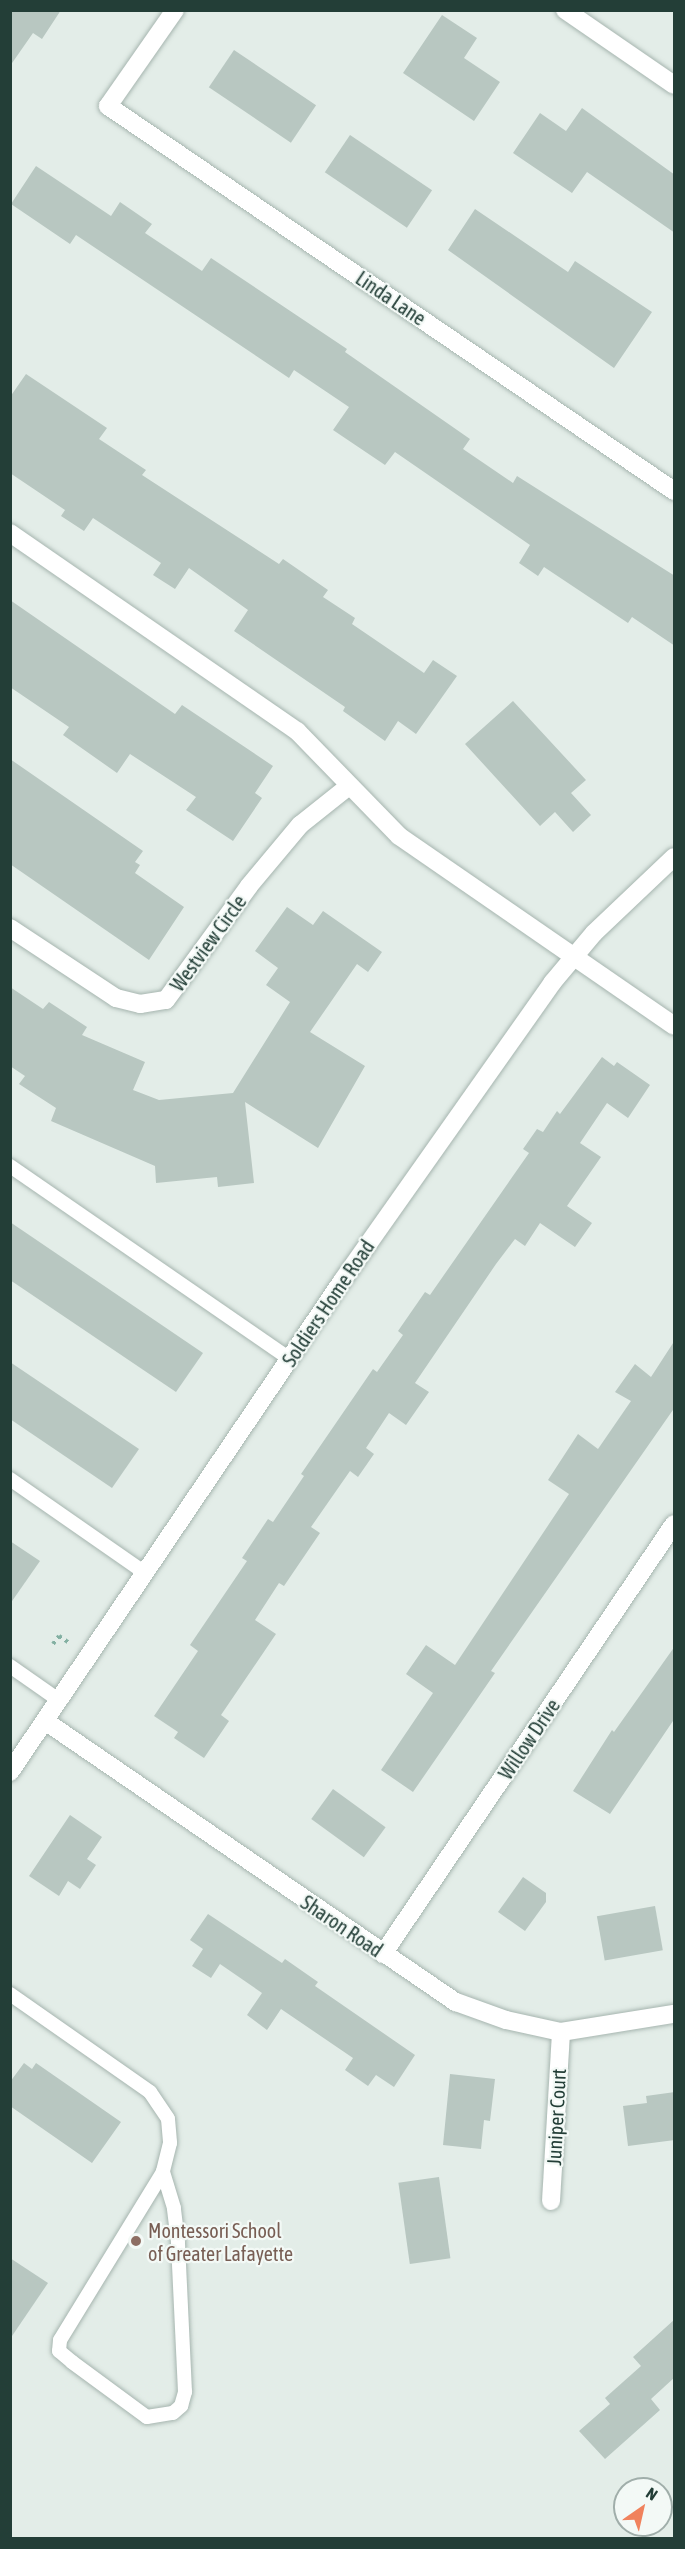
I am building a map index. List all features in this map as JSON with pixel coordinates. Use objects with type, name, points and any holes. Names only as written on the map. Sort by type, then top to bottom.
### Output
[{"type":"street","name":"Linda Lane","points":[[174,10],[108,106],[675,491]]},
{"type":"street","points":[[565,10],[675,85]]},
{"type":"street","points":[[10,533],[297,731],[399,836],[675,1026]]},
{"type":"street","name":"Westview Circle","points":[[10,928],[116,998],[140,1004],[166,1000],[249,886],[300,825],[350,786]]},
{"type":"street","name":"Soldiers Home Road","points":[[10,1772],[290,1359],[573,957],[675,857]]},
{"type":"street","name":"Willow Drive","points":[[383,1954],[675,1524]]},
{"type":"street","name":"Sharon Road","points":[[45,1721],[456,2002],[506,2020],[561,2032],[675,2014]]},
{"type":"street","name":"Juniper Court","points":[[551,2201],[561,2032]]},
{"type":"lane","points":[[10,1166],[290,1359]]},
{"type":"lane","points":[[10,1479],[145,1573]]},
{"type":"lane","points":[[10,1666],[60,1701]]},
{"type":"lane","points":[[10,1994],[150,2092],[162,2104],[168,2119],[170,2143],[163,2172],[60,2340],[59,2351],[147,2417],[172,2413],[181,2406],[185,2392],[178,2242],[163,2172]]},
{"type":"path","points":[[53,1644],[58,1636],[74,1646]]},
{"type":"building","points":[[10,10],[61,10],[42,39],[33,33],[10,66]]},
{"type":"building","points":[[442,15],[477,38],[464,58],[500,82],[474,121],[403,73]]},
{"type":"building","points":[[234,50],[316,105],[291,143],[209,87]]},
{"type":"building","points":[[582,108],[675,175],[675,233],[587,172],[572,193],[513,153],[540,113],[566,131]]},
{"type":"building","points":[[350,135],[432,190],[407,228],[325,172]]},
{"type":"building","points":[[36,166],[111,216],[120,202],[152,224],[145,233],[202,271],[211,258],[347,349],[345,352],[470,439],[463,449],[513,483],[517,476],[675,576],[675,646],[632,617],[628,623],[544,567],[538,576],[519,563],[530,545],[395,452],[385,465],[333,430],[349,407],[294,370],[289,378],[76,235],[70,244],[11,204]]},
{"type":"building","points":[[475,209],[568,272],[575,261],[652,312],[614,368],[448,250]]},
{"type":"building","points":[[26,374],[107,428],[99,439],[146,470],[142,475],[279,564],[283,559],[328,590],[323,597],[355,618],[352,624],[424,673],[433,660],[457,676],[416,734],[398,721],[385,741],[343,711],[345,707],[234,631],[248,610],[189,568],[175,589],[153,575],[161,563],[93,518],[84,531],[61,516],[65,510],[10,473],[10,397]]},
{"type":"building","points":[[10,600],[175,714],[182,705],[273,766],[255,793],[262,798],[233,841],[186,810],[196,797],[130,754],[117,773],[63,735],[69,727],[10,687]]},
{"type":"building","points":[[513,701],[586,780],[571,793],[591,815],[573,832],[555,812],[540,826],[465,744]]},
{"type":"building","points":[[10,759],[143,851],[135,862],[140,865],[135,873],[184,907],[149,960],[10,864]]},
{"type":"building","points":[[287,907],[313,925],[323,911],[382,952],[368,972],[357,964],[310,1032],[365,1066],[318,1148],[245,1102],[254,1183],[218,1187],[217,1177],[156,1183],[155,1166],[51,1121],[56,1108],[19,1084],[25,1076],[10,1066],[10,987],[43,1009],[49,1002],[87,1027],[82,1035],[145,1062],[133,1090],[159,1100],[233,1093],[290,1002],[266,985],[278,968],[255,951]]},
{"type":"building","points":[[602,1057],[614,1066],[617,1062],[650,1085],[628,1118],[607,1103],[580,1143],[601,1157],[567,1206],[592,1223],[575,1247],[540,1223],[525,1246],[515,1239],[496,1264],[415,1383],[429,1392],[406,1425],[389,1413],[366,1448],[374,1454],[358,1477],[350,1471],[311,1527],[320,1533],[284,1586],[279,1583],[255,1620],[276,1634],[221,1715],[229,1721],[204,1758],[174,1738],[178,1732],[154,1716],[198,1651],[190,1645],[247,1561],[242,1558],[268,1519],[273,1522],[304,1476],[301,1474],[373,1369],[377,1372],[403,1335],[398,1331],[425,1292],[430,1295],[529,1153],[523,1149],[537,1129],[543,1132],[557,1111],[560,1114]]},
{"type":"building","points":[[10,1222],[203,1353],[176,1392],[10,1280]]},
{"type":"building","points":[[675,1340],[675,1407],[491,1671],[495,1673],[413,1792],[381,1770],[433,1693],[406,1674],[426,1645],[455,1665],[569,1494],[548,1480],[578,1434],[598,1449],[631,1401],[615,1392],[635,1364],[651,1377]]},
{"type":"building","points":[[10,1362],[139,1449],[112,1488],[10,1419]]},
{"type":"building","points":[[10,1541],[40,1561],[10,1604]]},
{"type":"building","points":[[675,1646],[675,1718],[610,1814],[573,1791],[612,1730],[614,1732]]},
{"type":"building","points":[[333,1789],[386,1827],[364,1857],[311,1819]]},
{"type":"building","points":[[70,1815],[102,1837],[87,1859],[96,1865],[80,1889],[68,1881],[59,1896],[29,1876]]},
{"type":"building","points":[[523,1877],[546,1893],[546,1902],[525,1931],[498,1912]]},
{"type":"building","points":[[655,1906],[663,1950],[605,1961],[597,1916]]},
{"type":"building","points":[[208,1914],[282,1963],[285,1959],[318,1982],[315,1986],[415,2055],[394,2087],[376,2075],[368,2086],[345,2070],[353,2058],[281,2009],[267,2030],[247,2015],[262,1993],[220,1964],[211,1978],[192,1966],[203,1949],[190,1940]]},
{"type":"building","points":[[24,2063],[32,2069],[36,2063],[121,2122],[92,2163],[10,2106],[10,2082]]},
{"type":"building","points":[[450,2074],[495,2079],[490,2121],[484,2120],[481,2149],[443,2145]]},
{"type":"building","points":[[675,2092],[675,2140],[628,2146],[623,2106],[647,2103],[646,2096]]},
{"type":"building","points":[[439,2177],[450,2258],[410,2264],[398,2183]]},
{"type":"building","points":[[10,2258],[48,2283],[10,2339]]},
{"type":"building","points":[[675,2319],[675,2377],[651,2399],[660,2410],[605,2459],[579,2431],[610,2404],[605,2398],[641,2366],[633,2357]]},
{"type":"place","name":"Montessori School of Greater Lafayette","points":[[136,2241]]}]
